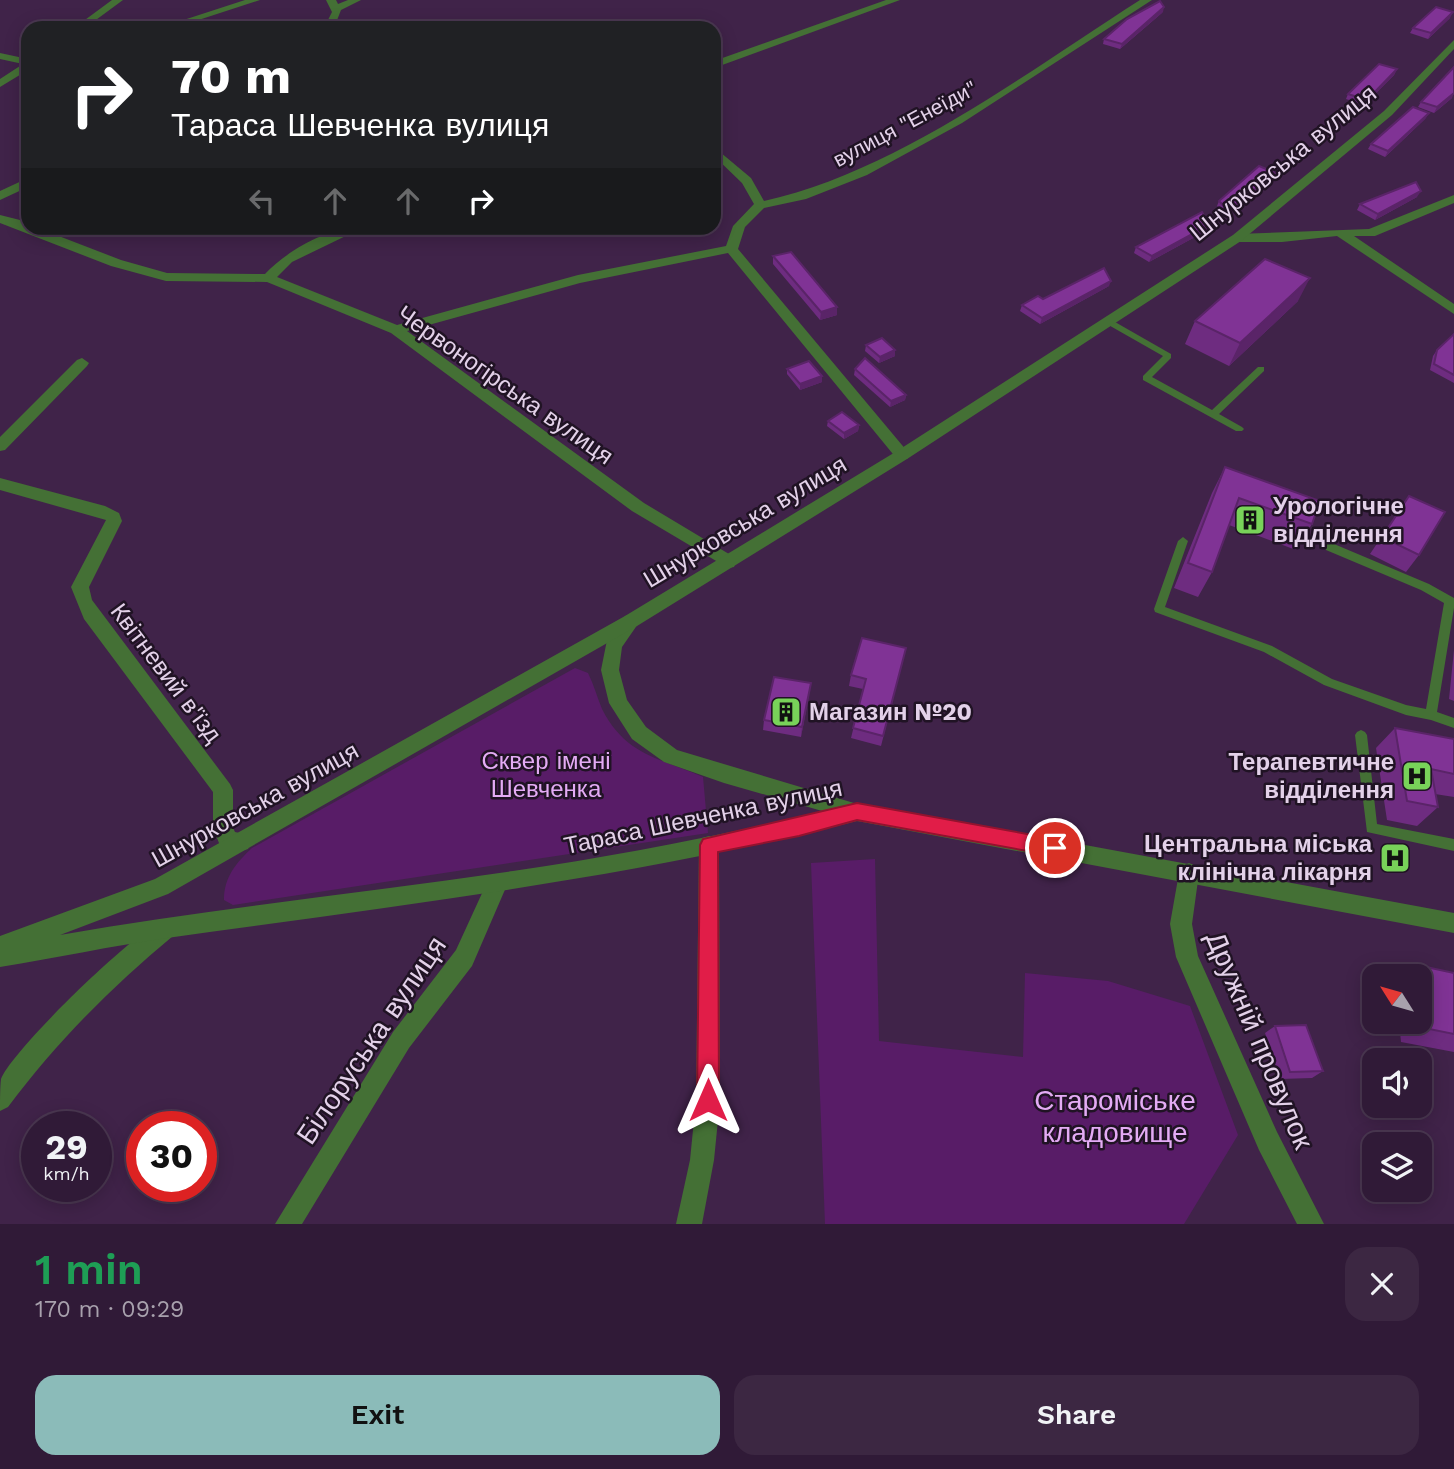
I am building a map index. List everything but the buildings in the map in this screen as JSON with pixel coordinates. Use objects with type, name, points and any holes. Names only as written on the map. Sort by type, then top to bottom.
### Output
[{"type":"street","points":[[89,21],[118,0]]},
{"type":"street","points":[[187,21],[255,0]]},
{"type":"street","points":[[333,4],[356,0]]},
{"type":"street","points":[[721,62],[895,0]]},
{"type":"street","name":"вулиця \"Енеїди\"","points":[[760,205],[802,196],[875,166],[958,121],[1147,0]]},
{"type":"street","name":"Шнурковська вулиця","points":[[0,947],[161,887],[631,621],[902,455],[1237,238],[1388,113],[1454,43]]},
{"type":"street","points":[[0,56],[21,62]]},
{"type":"street","points":[[0,84],[21,69]]},
{"type":"street","points":[[721,157],[747,181],[760,205],[739,226],[732,249]]},
{"type":"street","points":[[0,196],[21,186]]},
{"type":"street","points":[[1237,238],[1282,238],[1339,232],[1371,233],[1454,199]]},
{"type":"street","name":"Червоногірська вулиця","points":[[0,219],[21,224]]},
{"type":"street","points":[[1339,232],[1454,310]]},
{"type":"street","name":"Червоногірська вулиця","points":[[44,235],[116,263],[166,277],[269,278],[396,330],[638,507],[729,562]]},
{"type":"street","points":[[269,278],[287,259],[337,235]]},
{"type":"street","points":[[396,330],[578,279],[732,249]]},
{"type":"street","points":[[732,249],[902,455]]},
{"type":"street","points":[[0,446],[82,363]]},
{"type":"street","name":"Квітневий в'їзд","points":[[0,484],[105,512],[113,517],[114,522],[80,587],[83,600],[90,614],[216,779],[223,790],[223,828],[228,841],[241,842]]},
{"type":"street","points":[[631,621],[613,645],[610,670],[618,703],[639,733],[671,756],[857,812]]},
{"type":"street","name":"Тараса Шевченка вулиця","points":[[0,956],[165,929],[496,885],[799,827],[857,812],[1454,923]]},
{"type":"street","points":[[689,1224],[702,1160],[708,1100],[709,845]]},
{"type":"street","name":"Дружній провулок","points":[[1189,873],[1181,924],[1187,957],[1268,1141],[1311,1224]]},
{"type":"street","name":"Білоруська вулиця","points":[[288,1224],[401,1040],[464,958],[496,885]]},
{"type":"street","points":[[0,1099],[19,1072],[111,972],[165,929]]},
{"type":"lane","points":[[1108,321],[1168,356],[1146,378],[1239,429]]},
{"type":"lane","points":[[1213,415],[1261,369]]},
{"type":"lane","points":[[1183,541],[1159,609],[1268,649],[1328,682],[1406,710],[1454,723]]},
{"type":"lane","points":[[1330,547],[1425,587],[1450,601],[1431,715]]},
{"type":"lane","points":[[1361,735],[1371,828],[1454,845]]},
{"type":"green space","name":"Сквер імені Шевченка","points":[[575,668],[588,673],[602,709],[622,737],[645,754],[703,777],[708,833],[233,905],[224,900],[226,884],[232,871],[252,848]]},
{"type":"green space","name":"Староміське кладовище","points":[[875,859],[879,1041],[1023,1057],[1025,973],[1108,981],[1190,1006],[1238,1135],[1184,1224],[825,1224],[811,863]]},
{"type":"place","name":"Урологічне відділення","points":[[1250,520]]},
{"type":"place","name":"Магазин №20","points":[[786,712]]},
{"type":"place","name":"Терапевтичне відділення","points":[[1417,776]]},
{"type":"place","name":"Центральна міська клінічна лікарня","points":[[1395,858]]},
{"type":"route","points":[[708,1100],[709,845],[857,812],[1055,848]]}]
